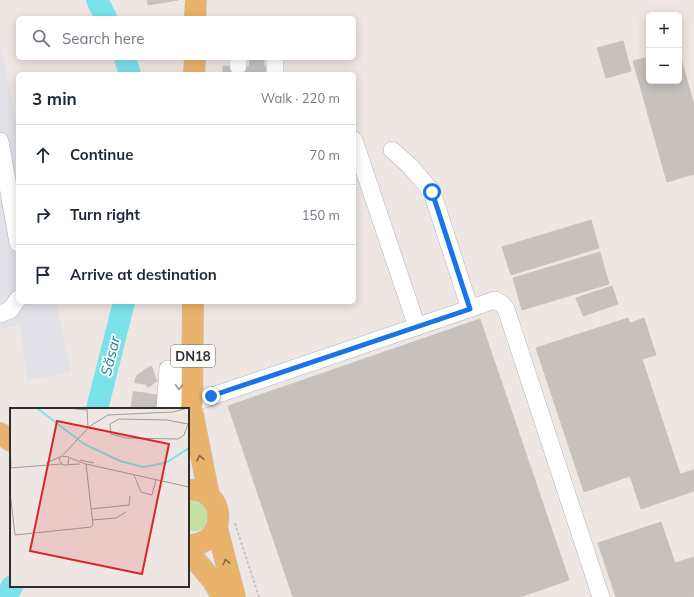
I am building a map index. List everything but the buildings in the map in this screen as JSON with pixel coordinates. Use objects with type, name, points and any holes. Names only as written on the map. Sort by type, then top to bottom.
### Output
[{"type":"main road","points":[[195,16],[196,0]]},
{"type":"main road","points":[[194,72],[195,60]]},
{"type":"main road","name":"DN18","points":[[187,407],[193,304]]},
{"type":"main road","name":"DN18","points":[[189,415],[209,496],[218,510],[217,528],[235,597]]},
{"type":"main road","points":[[189,490],[198,490],[209,496]]},
{"type":"main road","points":[[189,545],[205,541],[210,538],[217,528]]},
{"type":"main road","points":[[189,552],[213,581],[222,597]]},
{"type":"lane","points":[[275,60],[275,72]]},
{"type":"lane","points":[[0,141],[16,232]]},
{"type":"lane","points":[[392,150],[411,167],[432,192],[470,309]]},
{"type":"lane","points":[[356,151],[360,173],[417,327]]},
{"type":"lane","points":[[165,408],[174,367],[187,407],[494,300],[502,304],[506,309],[601,597]]},
{"type":"lane","points":[[0,314],[10,310],[16,302]]},
{"type":"shaded area","points":[[0,44],[16,119],[16,304],[56,304],[71,372],[27,380],[20,325],[0,328]]},
{"type":"green space","points":[[193,501],[204,505],[208,516],[205,527],[198,531],[189,531],[189,502]]},
{"type":"waterway","name":"Săsar","points":[[97,0],[105,16]]},
{"type":"waterway","name":"Săsar","points":[[126,60],[129,72]]},
{"type":"waterway","name":"Săsar","points":[[97,408],[123,304]]},
{"type":"waterway","name":"Săsar","points":[[7,597],[12,587]]},
{"type":"tunnel","points":[[139,408],[143,381],[153,374],[181,365]]},
{"type":"route","points":[[211,396],[470,309],[432,192]]}]
